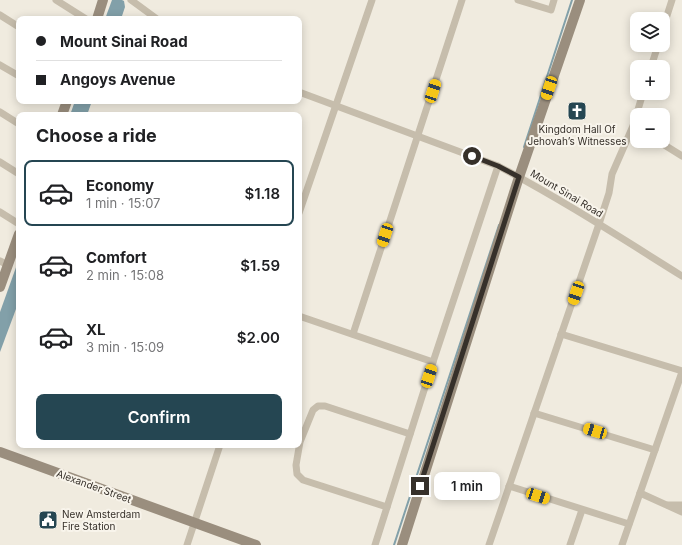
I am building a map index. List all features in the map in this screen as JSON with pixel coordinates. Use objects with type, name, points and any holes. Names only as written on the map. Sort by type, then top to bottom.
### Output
[{"type":"street","points":[[56,0],[81,16]]},
{"type":"street","points":[[97,16],[103,0]]},
{"type":"street","points":[[131,0],[153,16]]},
{"type":"street","points":[[302,204],[372,0]]},
{"type":"street","points":[[353,334],[462,0]]},
{"type":"street","points":[[518,0],[551,10],[554,0]]},
{"type":"street","points":[[402,545],[517,176],[580,0]]},
{"type":"street","points":[[668,12],[672,0]]},
{"type":"street","points":[[0,15],[16,25]]},
{"type":"street","points":[[0,65],[16,74]]},
{"type":"street","name":"Mount Sinai Road","points":[[302,93],[498,166],[599,224],[682,276]]},
{"type":"street","points":[[0,112],[16,122]]},
{"type":"street","points":[[489,545],[599,224],[609,193],[612,174],[630,137]]},
{"type":"street","points":[[669,148],[682,156]]},
{"type":"street","points":[[0,162],[16,172]]},
{"type":"street","points":[[375,545],[433,362],[498,166]]},
{"type":"street","points":[[0,212],[16,222]]},
{"type":"street","points":[[0,287],[4,263],[16,240]]},
{"type":"street","points":[[302,317],[433,362]]},
{"type":"street","points":[[561,334],[682,371],[622,545]]},
{"type":"street","points":[[302,435],[313,410],[318,406],[325,406],[410,434]]},
{"type":"street","points":[[534,413],[655,450]]},
{"type":"street","points":[[187,545],[219,448]]},
{"type":"street","points":[[298,448],[296,465],[297,474],[304,480],[387,507]]},
{"type":"street","name":"Alexander Street","points":[[0,452],[256,545]]},
{"type":"street","points":[[509,486],[629,524]]},
{"type":"street","points":[[640,493],[682,512]]},
{"type":"street","points":[[667,505],[682,505]]},
{"type":"street","points":[[570,545],[582,510]]},
{"type":"water","points":[[112,0],[124,1],[125,7],[122,16],[106,16]]},
{"type":"water","points":[[74,104],[91,104],[88,112],[71,112]]},
{"type":"water","points":[[16,267],[16,309],[0,352],[0,312]]},
{"type":"waterway","points":[[524,147],[572,0]]},
{"type":"waterway","points":[[394,545],[499,225]]},
{"type":"place","name":"Kingdom Hall Of Jehovah’s Witnesses","points":[[577,111]]},
{"type":"place","name":"New Amsterdam Fire Station","points":[[48,520]]},
{"type":"route","points":[[420,486],[519,177],[498,166],[472,156]]}]
